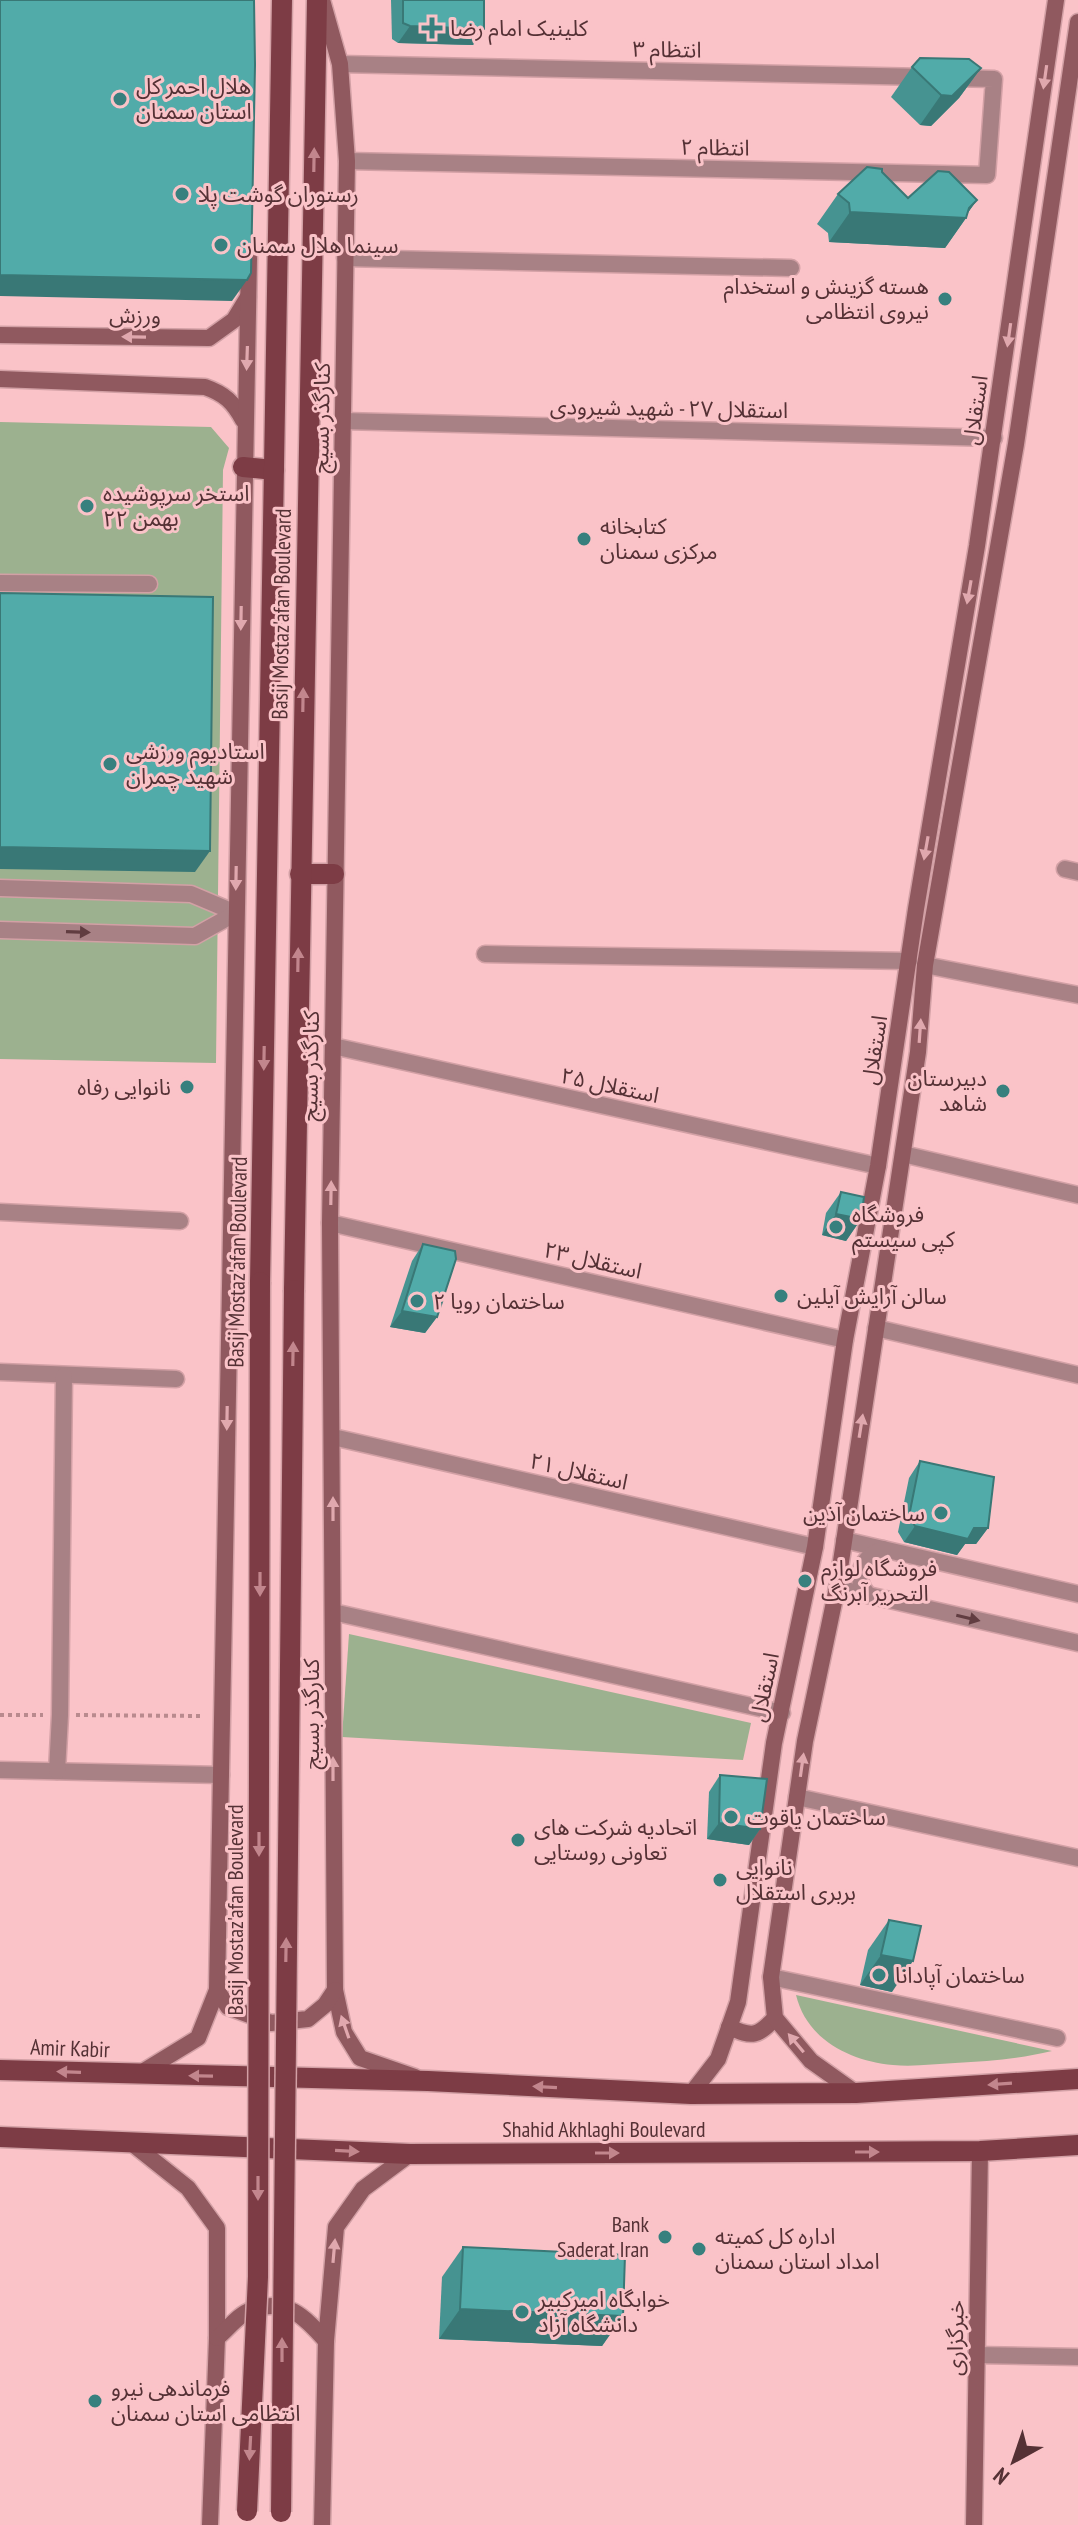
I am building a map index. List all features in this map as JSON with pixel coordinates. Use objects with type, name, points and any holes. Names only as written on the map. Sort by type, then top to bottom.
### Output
[{"type":"main road","name":"Basij Mostaz'afan Boulevard","points":[[247,2518],[258,2261],[260,1282],[282,0]]},
{"type":"main road","name":"Basij Mostaz'afan Boulevard","points":[[281,2518],[300,874],[320,0]]},
{"type":"main road","name":"کنارگذر بسیج","points":[[320,0],[340,64],[347,161],[330,1223],[335,1990],[344,2032],[360,2058],[428,2081]]},
{"type":"main road","name":"استقلال","points":[[775,2018],[771,1977],[805,1741],[837,1588],[918,1052],[917,963],[954,681],[994,438],[1056,0]]},
{"type":"main road","name":"استقلال","points":[[691,2094],[718,2059],[738,2002],[774,1743],[815,1547],[845,1340],[974,685],[1016,444],[1078,22]]},
{"type":"main road","points":[[139,2074],[198,2038],[217,1990],[243,467],[250,234]]},
{"type":"main road","name":"ورزش","points":[[0,335],[209,338],[234,320],[249,296]]},
{"type":"main road","points":[[0,379],[205,387],[221,392],[233,402],[245,423]]},
{"type":"main road","points":[[243,467],[274,470]]},
{"type":"main road","points":[[954,681],[974,685]]},
{"type":"main road","points":[[300,874],[334,874]]},
{"type":"main road","points":[[829,1454],[856,1458]]},
{"type":"main road","points":[[217,1990],[228,2007],[271,2023],[308,2019],[325,2005],[335,1990]]},
{"type":"main road","points":[[729,2027],[746,2035],[761,2033],[775,2018],[811,2061],[856,2093]]},
{"type":"main road","name":"Amir Kabir","points":[[0,2070],[139,2074]]},
{"type":"main road","name":"Shahid Akhlaghi Boulevard","points":[[139,2074],[428,2081],[691,2094],[856,2093],[1078,2079]]},
{"type":"main road","points":[[0,2137],[129,2141],[188,2188],[217,2228],[217,2338],[210,2525]]},
{"type":"main road","name":"Shahid Akhlaghi Boulevard","points":[[129,2141],[410,2154],[980,2151],[1078,2145]]},
{"type":"main road","name":"خبرگزاری","points":[[974,2525],[980,2151]]},
{"type":"main road","points":[[322,2525],[326,2341],[336,2227],[363,2189],[410,2154]]},
{"type":"main road","points":[[217,2338],[249,2310],[276,2306],[303,2315],[326,2341]]},
{"type":"street","name":"انتظام ۳","points":[[340,64],[994,79]]},
{"type":"street","name":"انتظام ۲","points":[[347,161],[987,175],[994,79]]},
{"type":"street","points":[[345,258],[791,268]]},
{"type":"street","name":"استقلال ۲۷ - شهید شیرودی","points":[[343,421],[994,438]]},
{"type":"street","points":[[0,583],[149,584]]},
{"type":"street","points":[[0,888],[191,894],[236,913]]},
{"type":"street","points":[[0,930],[195,936],[236,913]]},
{"type":"street","points":[[485,954],[917,963],[1078,995]]},
{"type":"street","name":"استقلال ۲۵","points":[[333,1046],[878,1166]]},
{"type":"street","points":[[903,1154],[1078,1195]]},
{"type":"street","points":[[0,1212],[180,1221]]},
{"type":"street","name":"استقلال ۲۳","points":[[330,1223],[845,1340]]},
{"type":"street","points":[[876,1328],[1078,1375]]},
{"type":"street","points":[[0,1372],[176,1379]]},
{"type":"street","points":[[57,1771],[64,1376]]},
{"type":"street","name":"استقلال ۲۱","points":[[333,1437],[815,1547]]},
{"type":"street","points":[[844,1540],[1078,1594]]},
{"type":"street","points":[[868,1595],[859,1572],[871,1554],[883,1549]]},
{"type":"street","points":[[837,1588],[1078,1643]]},
{"type":"street","points":[[333,1612],[782,1713]]},
{"type":"street","points":[[0,1770],[221,1775]]},
{"type":"street","points":[[797,1797],[1078,1858]]},
{"type":"street","points":[[771,1977],[1057,2038]]},
{"type":"street","points":[[976,2355],[1078,2357]]},
{"type":"path","points":[[0,1715],[222,1717]]},
{"type":"green space","name":"استادیوم ورزشی شهید چمران","points":[[0,422],[211,427],[229,448],[223,470],[216,1063],[0,1059]]},
{"type":"green space","points":[[349,1634],[751,1723],[743,1760],[342,1737]]},
{"type":"green space","points":[[796,1995],[1052,2051],[967,2062],[908,2066],[877,2063],[846,2053],[820,2036],[802,2011]]},
{"type":"building","name":"هلال احمر کل استان سمنان","points":[[0,0],[254,0],[251,273],[247,280],[0,275]]},
{"type":"building","points":[[403,0],[484,0],[484,29],[410,26],[403,23]]},
{"type":"building","points":[[920,58],[969,59],[981,68],[952,96],[941,95],[912,67]]},
{"type":"building","points":[[867,167],[882,169],[908,198],[938,171],[949,172],[977,200],[969,208],[966,218],[850,212],[849,203],[838,194]]},
{"type":"building","points":[[0,593],[213,597],[210,851],[0,847]]},
{"type":"building","points":[[841,1192],[864,1197],[861,1219],[836,1214]]},
{"type":"building","name":"ساختمان رویا ۲","points":[[423,1244],[455,1251],[456,1259],[437,1317],[402,1311]]},
{"type":"building","name":"ساختمان آذین","points":[[920,1461],[994,1477],[988,1528],[974,1528],[968,1539],[915,1526],[909,1516]]},
{"type":"building","points":[[720,1775],[767,1779],[760,1829],[719,1823]]},
{"type":"building","points":[[889,1920],[921,1926],[913,1961],[881,1955]]},
{"type":"building","points":[[463,2247],[625,2255],[623,2316],[460,2309]]},
{"type":"place","name":"کلینیک امام رضا","points":[[432,28]]},
{"type":"place","name":"هلال احمر کل استان سمنان","points":[[120,99]]},
{"type":"place","name":"رستوران گوشت پلا","points":[[182,194]]},
{"type":"place","name":"سینما هلال سمنان","points":[[221,245]]},
{"type":"place","name":"هسته گزینش و استخدام نیروی انتظامی","points":[[945,299]]},
{"type":"place","name":"استخر سرپوشیده ۲۲ بهمن","points":[[87,506]]},
{"type":"place","name":"کتابخانه مرکزی سمنان","points":[[584,539]]},
{"type":"place","name":"استادیوم ورزشی شهید چمران","points":[[110,764]]},
{"type":"place","name":"نانوایی رفاه","points":[[187,1087]]},
{"type":"place","name":"دبیرستان شاهد","points":[[1003,1091]]},
{"type":"place","name":"فروشگاه کپی سیستم","points":[[836,1227]]},
{"type":"place","name":"سالن آرایش آیلین","points":[[781,1296]]},
{"type":"place","name":"ساختمان رویا ۲","points":[[417,1301]]},
{"type":"place","name":"ساختمان آذین","points":[[941,1513]]},
{"type":"place","name":"فروشگاه لوازم التحریر آبرنگ","points":[[805,1581]]},
{"type":"place","name":"ساختمان یاقوت","points":[[731,1817]]},
{"type":"place","name":"اتحادیه شرکت های تعاونی روستایی","points":[[518,1840]]},
{"type":"place","name":"نانوایی بربری استقلال","points":[[720,1880]]},
{"type":"place","name":"ساختمان آپادانا","points":[[879,1975]]},
{"type":"place","name":"Bank Saderat Iran","points":[[665,2237]]},
{"type":"place","name":"اداره کل کمیته امداد استان سمنان","points":[[699,2249]]},
{"type":"place","name":"خوابگاه امیرکبیر دانشگاه آزاد","points":[[522,2312]]},
{"type":"place","name":"فرماندهی نیرو انتظامی استان سمنان","points":[[95,2401]]}]
